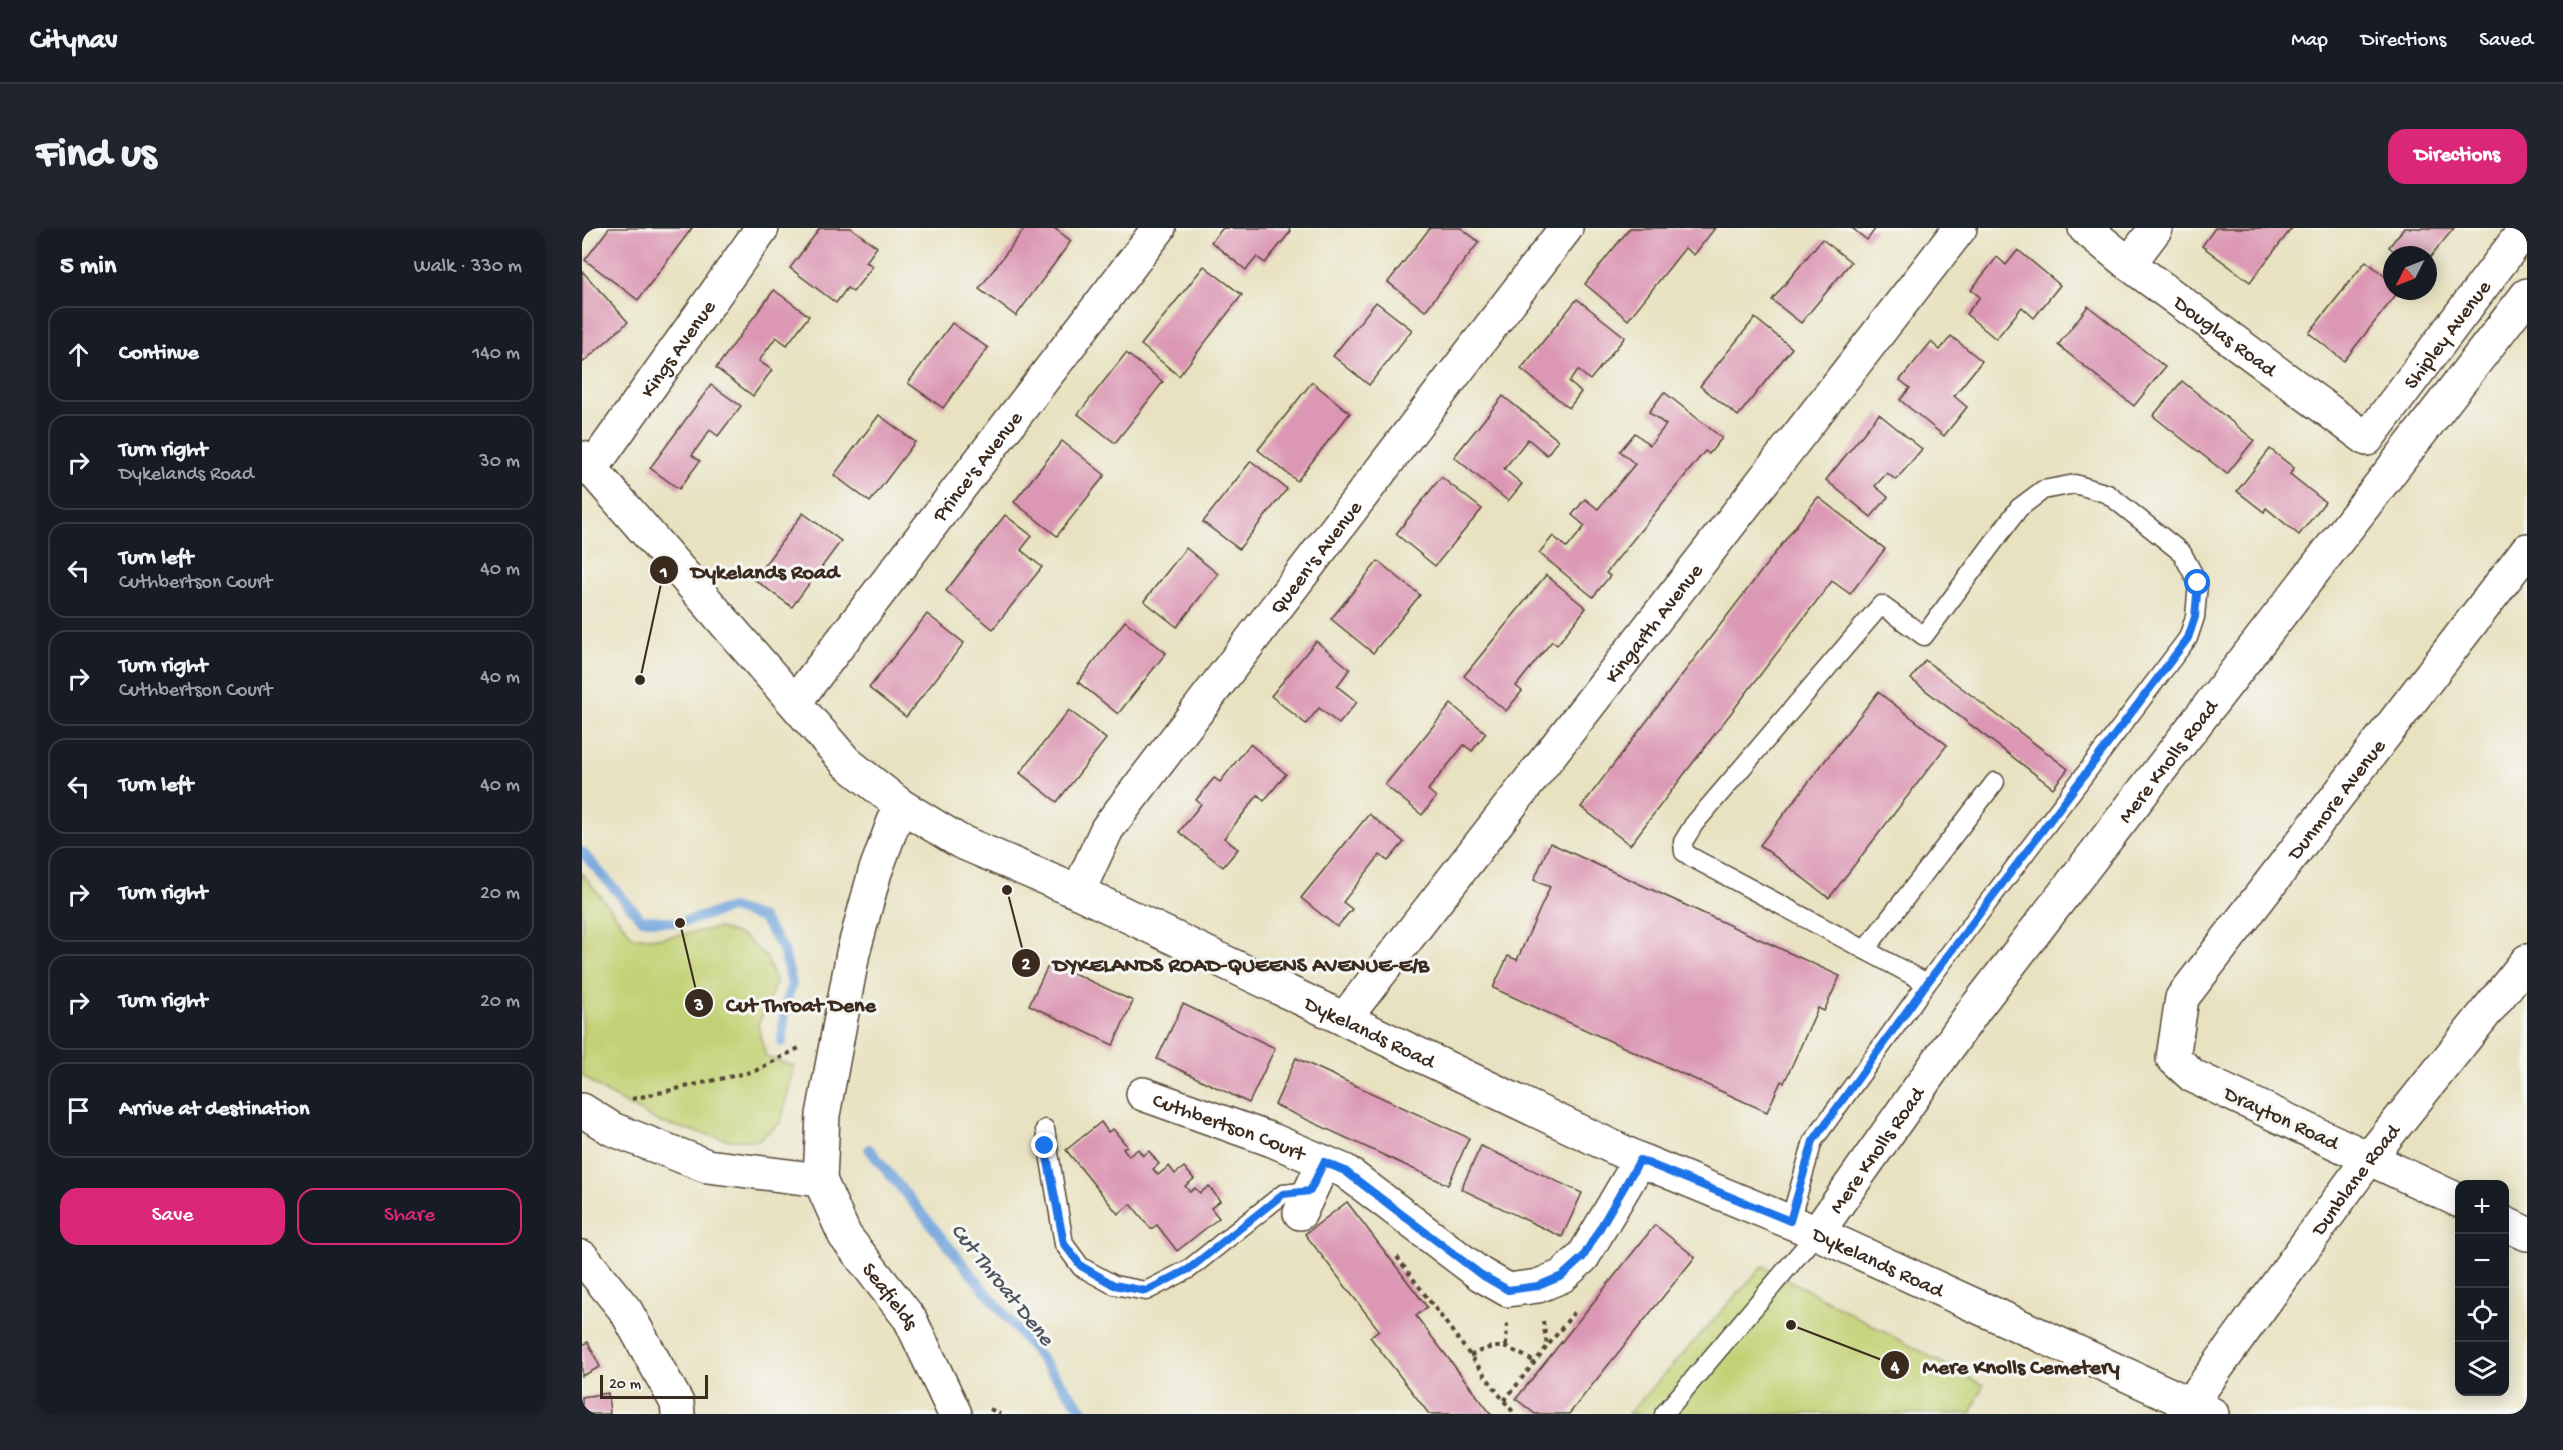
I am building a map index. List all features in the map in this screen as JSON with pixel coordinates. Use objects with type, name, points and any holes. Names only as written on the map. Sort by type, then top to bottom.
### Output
[{"type":"street","name":"Kings Avenue","points":[[587,463],[762,228]]},
{"type":"street","name":"Prince's Avenue","points":[[795,702],[1159,228]]},
{"type":"street","name":"Queen's Avenue","points":[[1078,892],[1107,829],[1566,228]]},
{"type":"street","name":"Kingarth Avenue","points":[[1345,1018],[1960,228]]},
{"type":"street","name":"Douglas Road","points":[[2085,228],[2129,264],[2367,439]]},
{"type":"street","points":[[2129,264],[2156,228]]},
{"type":"street","name":"Shipley Avenue","points":[[2367,439],[2526,228]]},
{"type":"street","name":"Mere Knolls Road","points":[[1803,1227],[1975,1009],[2527,295]]},
{"type":"street","name":"Dykelands Road","points":[[587,463],[846,762],[900,805],[959,841],[1078,892],[1640,1160],[1803,1227],[2194,1410]]},
{"type":"street","name":"Dunmore Avenue","points":[[2173,1058],[2182,998],[2527,550]]},
{"type":"street","points":[[582,1110],[612,1129],[707,1166],[820,1180],[823,1115],[853,953],[875,872],[900,805]]},
{"type":"street","name":"Dunblane Road","points":[[2194,1410],[2370,1157],[2527,961]]},
{"type":"street","name":"Drayton Road","points":[[2173,1058],[2193,1076],[2455,1199]]},
{"type":"street","name":"Cuthbertson Court","points":[[1143,1094],[1345,1171],[1480,1274],[1508,1290],[1538,1286],[1562,1276],[1583,1257],[1640,1160]]},
{"type":"street","points":[[1305,1202],[1324,1162]]},
{"type":"street","name":"Seafields","points":[[820,1180],[845,1236],[910,1319],[955,1414]]},
{"type":"street","points":[[2509,1225],[2527,1234]]},
{"type":"street","points":[[582,1257],[626,1311],[677,1403],[678,1414]]},
{"type":"lane","points":[[1664,1414],[1803,1227],[1813,1141],[1927,983],[2188,638],[2195,617],[2198,583],[2182,553],[2108,494],[2075,484],[2043,490],[2019,508],[1924,636],[1881,605],[1687,834],[1683,842],[1684,852],[1691,857],[1927,983]]},
{"type":"lane","points":[[1866,950],[1995,782]]},
{"type":"lane","points":[[1045,1129],[1064,1244],[1081,1266],[1114,1285],[1146,1291],[1189,1269],[1283,1194],[1305,1202]]},
{"type":"path","points":[[582,1110],[755,1071],[839,1027]]},
{"type":"path","points":[[1470,1356],[1487,1346],[1506,1346],[1535,1362]]},
{"type":"path","points":[[1504,1401],[1515,1414]]},
{"type":"green space","points":[[582,873],[633,937],[660,938],[719,928],[744,937],[766,957],[776,983],[758,1025],[766,1057],[794,1066],[781,1122],[758,1140],[730,1140],[661,1123],[605,1092],[582,1075]]},
{"type":"green space","points":[[1763,1266],[1983,1385],[1971,1414],[1628,1414]]},
{"type":"building","points":[[609,228],[692,228],[638,300],[585,260]]},
{"type":"building","points":[[820,228],[851,228],[877,247],[866,262],[873,266],[853,292],[847,288],[836,303],[790,268]]},
{"type":"building","points":[[1025,228],[1054,228],[1071,241],[1016,316],[979,289]]},
{"type":"building","points":[[1223,228],[1288,228],[1291,231],[1265,263],[1257,257],[1246,270],[1211,242]]},
{"type":"building","points":[[1430,228],[1461,228],[1479,242],[1425,311],[1388,282]]},
{"type":"building","points":[[1630,228],[1715,228],[1694,255],[1685,248],[1628,320],[1585,284]]},
{"type":"building","points":[[1852,228],[1876,228],[1867,240]]},
{"type":"building","points":[[2215,228],[2292,228],[2250,282],[2202,246]]},
{"type":"building","points":[[2404,228],[2454,228],[2437,249],[2437,246],[2390,246]]},
{"type":"building","points":[[1822,239],[1851,262],[1801,323],[1772,300]]},
{"type":"building","points":[[2018,250],[2060,285],[2034,318],[2022,307],[1996,339],[1966,314],[1980,297],[1971,290],[1997,257],[2006,265]]},
{"type":"building","points":[[2366,261],[2383,275],[2383,300],[2392,300],[2344,361],[2309,333]]},
{"type":"building","points":[[1204,266],[1242,295],[1179,376],[1141,345]]},
{"type":"building","points":[[582,271],[628,322],[582,363]]},
{"type":"building","points":[[774,290],[809,316],[787,345],[776,337],[759,361],[772,370],[753,396],[716,368]]},
{"type":"building","points":[[1577,299],[1625,337],[1590,380],[1578,370],[1569,382],[1581,392],[1569,408],[1521,369]]},
{"type":"building","points":[[1376,302],[1412,330],[1369,385],[1333,356]]},
{"type":"building","points":[[2088,306],[2165,367],[2134,406],[2058,345]]},
{"type":"building","points":[[1755,318],[1792,348],[1738,416],[1700,386]]},
{"type":"building","points":[[952,323],[988,348],[943,408],[908,383]]},
{"type":"building","points":[[1951,336],[1982,361],[1954,396],[1967,407],[1944,436],[1900,400],[1910,388],[1900,380],[1931,342],[1940,350]]},
{"type":"building","points":[[1126,353],[1163,382],[1115,443],[1078,414]]},
{"type":"building","points":[[2182,381],[2254,440],[2227,474],[2153,416]]},
{"type":"building","points":[[1312,382],[1350,413],[1297,481],[1258,450]]},
{"type":"building","points":[[711,385],[741,406],[718,436],[710,430],[692,455],[700,461],[679,489],[650,468]]},
{"type":"building","points":[[1664,392],[1722,438],[1709,454],[1705,451],[1606,573],[1610,576],[1593,597],[1539,553],[1553,536],[1567,548],[1585,526],[1572,515],[1585,499],[1598,509],[1635,464],[1620,451],[1635,433],[1650,445],[1666,425],[1649,412]]},
{"type":"building","points":[[1503,396],[1558,440],[1547,455],[1528,439],[1504,469],[1522,484],[1508,501],[1454,457]]},
{"type":"building","points":[[1879,414],[1922,449],[1896,480],[1887,473],[1875,486],[1888,497],[1871,517],[1826,480]]},
{"type":"building","points":[[879,415],[915,442],[870,502],[834,475]]},
{"type":"building","points":[[1062,441],[1105,475],[1057,536],[1014,502]]},
{"type":"building","points":[[2270,449],[2294,468],[2290,474],[2325,502],[2299,535],[2266,508],[2264,512],[2237,491]]},
{"type":"building","points":[[1251,461],[1287,489],[1239,549],[1203,522]]},
{"type":"building","points":[[1441,477],[1482,509],[1435,566],[1396,534]]},
{"type":"building","points":[[1818,497],[1885,549],[1850,594],[1832,581],[1630,845],[1581,807]]},
{"type":"building","points":[[803,513],[841,541],[792,607],[754,579]]},
{"type":"building","points":[[1005,515],[1032,536],[1021,550],[1042,567],[993,629],[946,591]]},
{"type":"building","points":[[1186,548],[1218,574],[1177,627],[1144,601]]},
{"type":"building","points":[[1378,561],[1420,595],[1373,653],[1331,619]]},
{"type":"building","points":[[1546,575],[1586,608],[1557,645],[1552,641],[1516,686],[1522,691],[1506,711],[1464,676]]},
{"type":"building","points":[[927,614],[964,643],[906,717],[869,688]]},
{"type":"building","points":[[1125,621],[1166,653],[1118,714],[1078,682]]},
{"type":"building","points":[[1316,641],[1350,669],[1337,686],[1357,702],[1339,724],[1319,708],[1306,724],[1271,696]]},
{"type":"building","points":[[1925,660],[2068,769],[2053,788],[1911,679]]},
{"type":"building","points":[[1878,692],[1947,745],[1829,898],[1760,845]]},
{"type":"building","points":[[1451,704],[1486,733],[1472,751],[1464,745],[1428,790],[1436,797],[1422,815],[1385,785]]},
{"type":"building","points":[[1069,710],[1106,739],[1057,802],[1020,773]]},
{"type":"building","points":[[1250,744],[1286,774],[1264,801],[1258,795],[1224,838],[1238,849],[1223,867],[1179,832],[1201,804],[1196,800],[1214,778],[1220,782]]},
{"type":"building","points":[[1369,814],[1404,842],[1388,861],[1380,855],[1343,902],[1352,909],[1337,927],[1301,898]]},
{"type":"building","points":[[1550,843],[1840,976],[1824,1011],[1818,1008],[1784,1083],[1781,1081],[1767,1112],[1493,988],[1508,956],[1517,960],[1550,887],[1534,880]]},
{"type":"building","points":[[1050,962],[1133,1001],[1113,1045],[1029,1005]]},
{"type":"building","points":[[1183,1004],[1275,1048],[1249,1103],[1157,1059]]},
{"type":"building","points":[[1296,1058],[1469,1138],[1448,1185],[1275,1105]]},
{"type":"building","points":[[1101,1122],[1108,1132],[1113,1129],[1127,1146],[1123,1148],[1129,1156],[1138,1149],[1143,1156],[1149,1151],[1159,1164],[1153,1169],[1158,1175],[1169,1166],[1175,1174],[1184,1167],[1194,1179],[1185,1186],[1190,1192],[1195,1188],[1200,1193],[1209,1186],[1220,1201],[1211,1208],[1219,1218],[1177,1251],[1157,1225],[1151,1229],[1131,1204],[1118,1214],[1066,1150]]},
{"type":"building","points":[[1481,1146],[1582,1193],[1562,1237],[1461,1189]]},
{"type":"building","points":[[1347,1202],[1427,1307],[1416,1316],[1491,1414],[1429,1414],[1370,1337],[1379,1330],[1305,1234]]},
{"type":"building","points":[[1655,1225],[1695,1257],[1569,1414],[1535,1414],[1516,1399]]},
{"type":"building","points":[[588,1342],[600,1367],[582,1376],[582,1345]]},
{"type":"building","points":[[608,1393],[610,1414],[582,1414],[582,1397]]},
{"type":"waterway","name":"Cut Throat Dene","points":[[582,852],[641,919],[680,923],[731,908],[762,918],[783,949],[792,984],[785,1006],[782,1042]]},
{"type":"waterway","name":"Cut Throat Dene","points":[[869,1149],[1086,1414]]},
{"type":"place","name":"Dykelands Road","points":[[640,680]]},
{"type":"place","name":"DYKELANDS ROAD-QUEENS AVENUE-E/B","points":[[1007,890]]},
{"type":"place","name":"Cut Throat Dene","points":[[680,923]]},
{"type":"place","name":"Mere Knolls Cemetery","points":[[1791,1325]]},
{"type":"route","points":[[1045,1146],[1064,1244],[1081,1266],[1114,1285],[1146,1291],[1189,1269],[1240,1231],[1283,1194],[1310,1191],[1324,1162],[1345,1171],[1480,1274],[1508,1290],[1538,1286],[1562,1276],[1583,1257],[1640,1160],[1790,1221],[1813,1141],[1927,983],[2188,638],[2195,617],[2198,583]]}]
